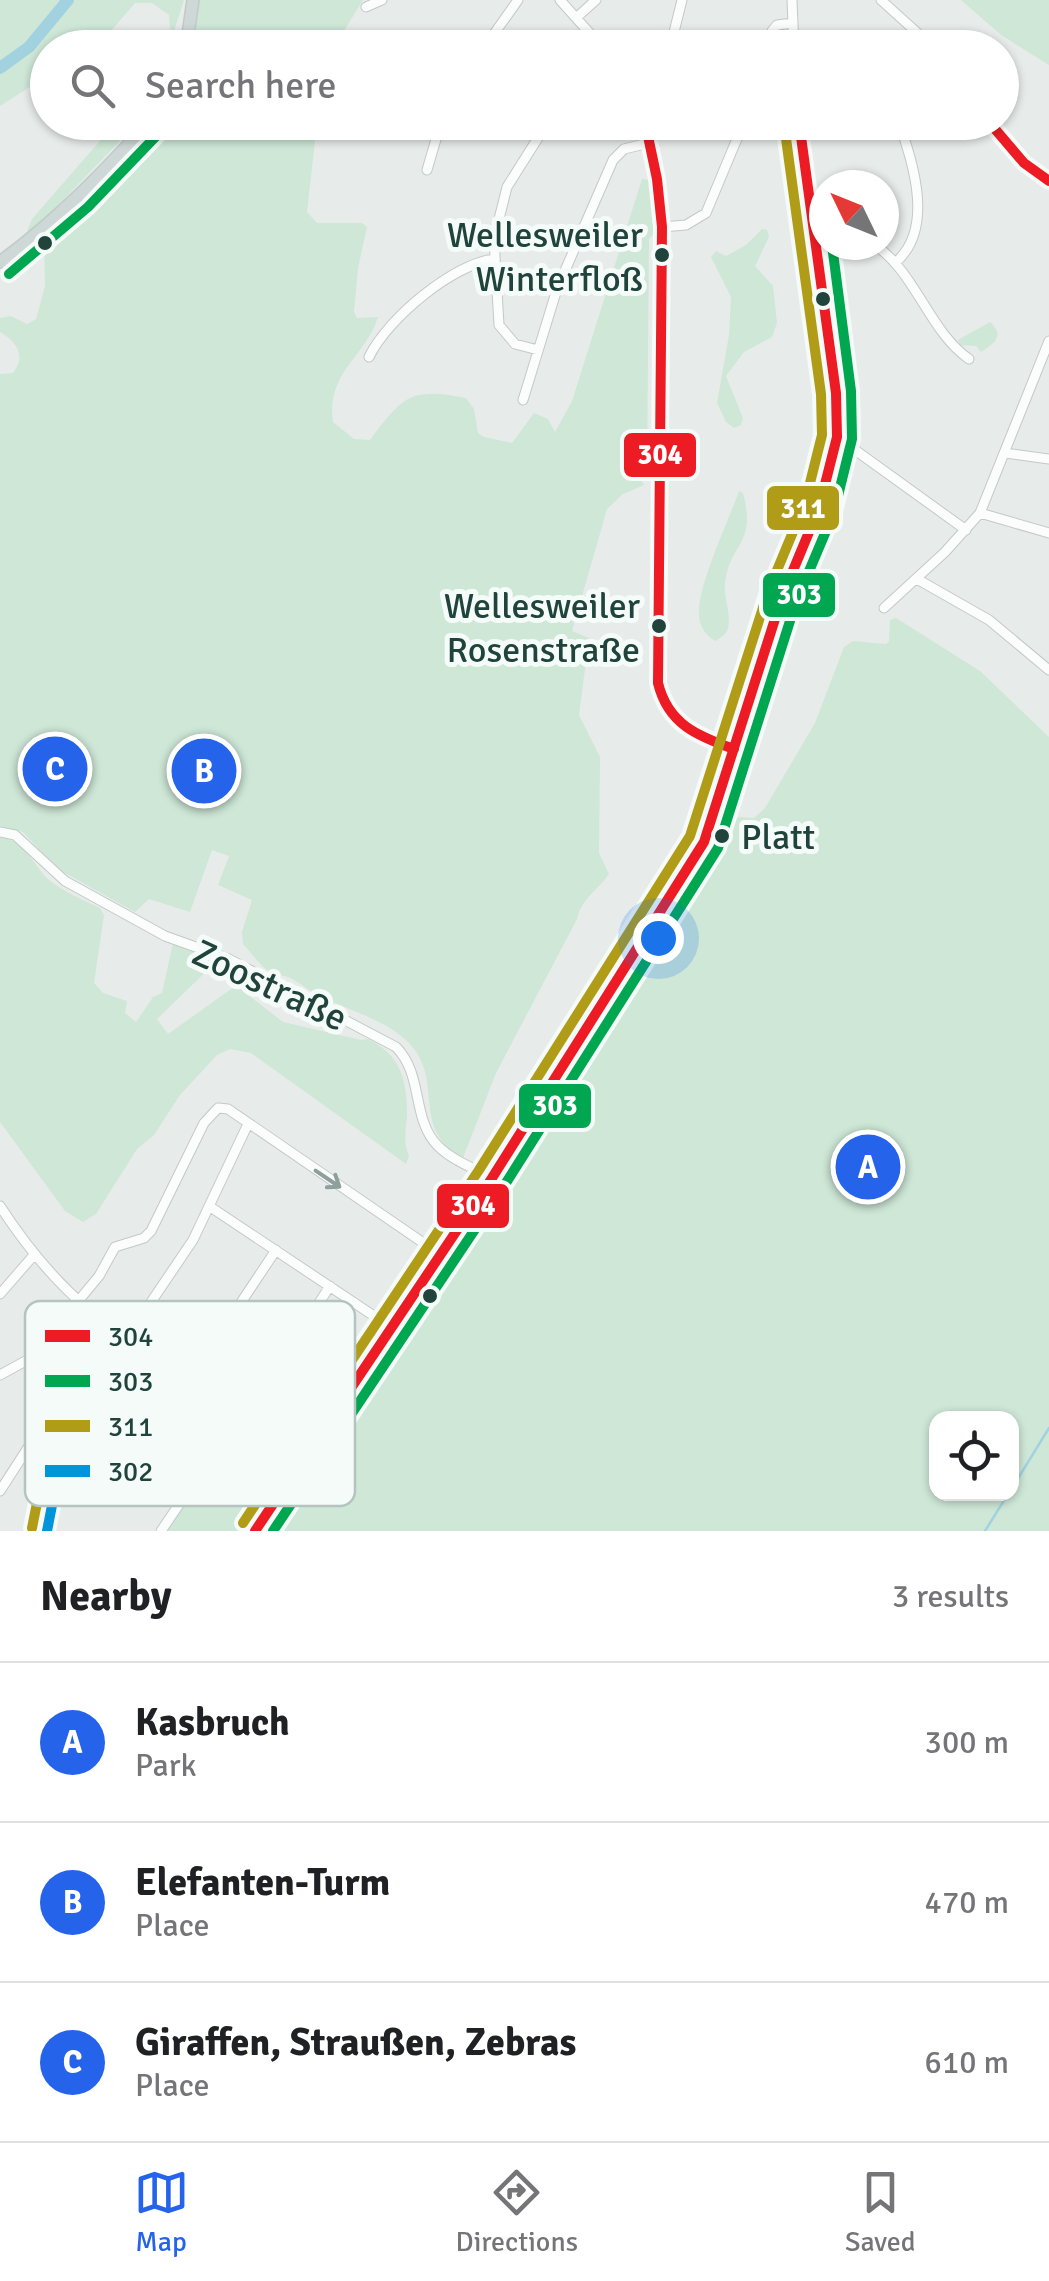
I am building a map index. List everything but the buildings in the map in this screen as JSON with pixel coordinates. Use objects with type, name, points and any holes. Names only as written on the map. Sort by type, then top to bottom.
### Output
[{"type":"main road","points":[[189,30],[193,0]]},
{"type":"main road","points":[[0,262],[34,237],[133,140]]},
{"type":"street","points":[[366,7],[382,0]]},
{"type":"street","points":[[497,30],[518,0]]},
{"type":"street","points":[[560,0],[587,30]]},
{"type":"street","points":[[576,18],[596,0]]},
{"type":"street","points":[[674,30],[682,0]]},
{"type":"street","points":[[792,0],[793,30]]},
{"type":"street","points":[[881,0],[914,30]]},
{"type":"street","points":[[774,30],[793,23]]},
{"type":"street","points":[[427,170],[435,140]]},
{"type":"street","points":[[537,140],[507,187],[496,221],[494,259],[503,333],[514,344],[538,350]]},
{"type":"street","points":[[662,227],[686,226],[706,214],[737,140]]},
{"type":"street","points":[[803,140],[809,174]]},
{"type":"street","points":[[895,263],[914,237],[917,211],[905,140]]},
{"type":"street","points":[[1004,140],[1024,164],[1049,181]]},
{"type":"street","points":[[524,400],[557,290],[613,160],[624,149],[649,142],[662,227],[659,691],[668,715],[684,730],[734,749]]},
{"type":"street","points":[[369,357],[387,328],[454,274],[473,263],[494,259]]},
{"type":"street","points":[[355,1384],[693,864],[713,818],[782,597],[819,508],[837,438],[822,260]]},
{"type":"street","points":[[892,260],[951,341],[970,359]]},
{"type":"street","points":[[884,608],[980,513],[1049,341]]},
{"type":"street","points":[[837,438],[966,530]]},
{"type":"street","points":[[1005,452],[1049,459]]},
{"type":"street","points":[[980,513],[1049,533]]},
{"type":"street","points":[[917,579],[989,620],[1049,670]]},
{"type":"street","name":"Zoostraße","points":[[0,832],[15,835],[65,881],[165,936],[229,960],[396,1047],[411,1066],[430,1136],[450,1156],[492,1178]]},
{"type":"street","points":[[0,1206],[34,1255],[78,1300],[99,1276],[115,1247],[144,1238],[151,1231],[213,1112],[224,1107],[441,1255]]},
{"type":"street","points":[[152,1301],[180,1260],[248,1124]]},
{"type":"street","points":[[209,1206],[352,1301]]},
{"type":"street","points":[[242,1301],[276,1250]]},
{"type":"street","points":[[0,1294],[34,1255]]},
{"type":"street","points":[[320,1301],[330,1286]]},
{"type":"street","points":[[355,1303],[392,1328]]},
{"type":"street","points":[[0,1375],[25,1361]]},
{"type":"street","points":[[0,1490],[25,1452]]},
{"type":"street","points":[[47,1531],[52,1506]]},
{"type":"street","points":[[161,1531],[179,1506]]},
{"type":"street","points":[[255,1531],[272,1506]]},
{"type":"green space","points":[[0,0],[184,0],[174,30],[170,29],[169,15],[152,3],[135,3],[112,30],[30,30],[30,87],[0,106]]},
{"type":"green space","points":[[198,0],[363,0],[344,30],[193,30]]},
{"type":"green space","points":[[961,0],[1049,0],[1049,65],[1019,46],[1019,30],[995,30]]},
{"type":"green space","points":[[101,140],[120,140],[31,233],[27,231],[32,219]]},
{"type":"green space","points":[[137,140],[315,140],[307,212],[317,223],[362,223],[367,227],[354,312],[357,318],[378,317],[335,390],[333,422],[354,439],[370,440],[409,398],[447,395],[466,398],[474,409],[478,433],[512,443],[534,413],[548,419],[555,432],[572,401],[642,179],[650,180],[654,234],[649,239],[647,474],[639,477],[644,485],[623,494],[607,509],[572,631],[589,638],[579,715],[600,757],[599,853],[609,874],[582,906],[496,1073],[463,1158],[447,1147],[438,1134],[422,1063],[405,1039],[383,1024],[270,972],[243,944],[242,932],[252,900],[218,885],[229,856],[212,850],[190,912],[149,899],[135,912],[56,868],[23,832],[0,826],[0,374],[13,373],[19,355],[15,344],[0,332],[0,318],[11,316],[27,324],[36,319],[45,286],[44,236],[58,219],[63,222],[68,217],[67,212]]},
{"type":"green space","points":[[762,229],[767,230],[769,237],[755,266],[773,286],[777,323],[772,337],[744,352],[726,376],[743,418],[741,425],[734,428],[726,422],[717,403],[731,297],[711,257],[716,251],[726,256],[746,245]]},
{"type":"green space","points":[[990,322],[997,331],[996,339],[981,352],[976,346],[960,345],[958,340]]},
{"type":"green space","points":[[739,491],[743,493],[747,524],[725,583],[729,626],[715,641],[702,626],[700,603]]},
{"type":"green space","points":[[896,618],[980,671],[1049,737],[1049,1531],[265,1531],[282,1506],[355,1506],[355,1398],[476,1213],[493,1205],[506,1186],[500,1177],[726,822],[754,818],[765,808],[815,723],[844,647],[853,641],[886,644],[890,620]]},
{"type":"green space","points":[[0,838],[22,847],[55,884],[100,908],[104,915],[94,983],[103,993],[127,1001],[125,1013],[136,1022],[153,997],[162,993],[173,943],[218,960],[157,1019],[168,1034],[238,987],[283,1022],[368,1039],[379,1045],[395,1061],[403,1080],[409,1156],[406,1164],[251,1053],[230,1049],[217,1055],[180,1095],[154,1135],[137,1149],[96,1214],[83,1222],[65,1211],[0,1122]]},
{"type":"green space","points":[[182,1506],[263,1506],[248,1531],[166,1531]]},
{"type":"waterway","points":[[43,30],[68,0]]},
{"type":"waterway","points":[[0,68],[30,46]]},
{"type":"waterway","points":[[1019,1477],[1049,1428]]},
{"type":"waterway","points":[[985,1531],[1004,1501]]},
{"type":"transit line","name":"303","points":[[9,274],[88,207],[152,140]]},
{"type":"transit line","name":"304","points":[[649,140],[662,227],[658,683],[669,709],[686,726],[734,749]]},
{"type":"transit line","name":"311","points":[[355,1355],[479,1170],[690,836],[768,592],[805,503],[822,435],[821,394],[786,140]]},
{"type":"transit line","name":"304","points":[[355,1382],[492,1178],[704,842],[782,597],[819,508],[837,437],[836,393],[801,140]]},
{"type":"transit line","name":"304","points":[[1004,140],[1024,163],[1049,181]]},
{"type":"transit line","name":"303","points":[[355,1409],[504,1186],[718,848],[796,602],[834,512],[852,439],[851,391],[834,260]]},
{"type":"transit line","name":"311","points":[[32,1528],[36,1506]]},
{"type":"transit line","name":"302","points":[[47,1531],[52,1506]]},
{"type":"transit line","name":"311","points":[[243,1523],[254,1506]]},
{"type":"transit line","name":"304","points":[[255,1531],[272,1506]]},
{"type":"transit line","name":"303","points":[[273,1531],[290,1506]]},
{"type":"place","name":"Wellesweiler Winterfloß","points":[[662,255]]},
{"type":"place","name":"Wellesweiler Rosenstraße","points":[[659,626]]},
{"type":"place","name":"Giraffen, Straußen, Zebras","points":[[55,769]]},
{"type":"place","name":"Elefanten-Turm","points":[[204,771]]},
{"type":"place","name":"Platt","points":[[722,836]]},
{"type":"place","name":"Kasbruch","points":[[868,1167]]}]
